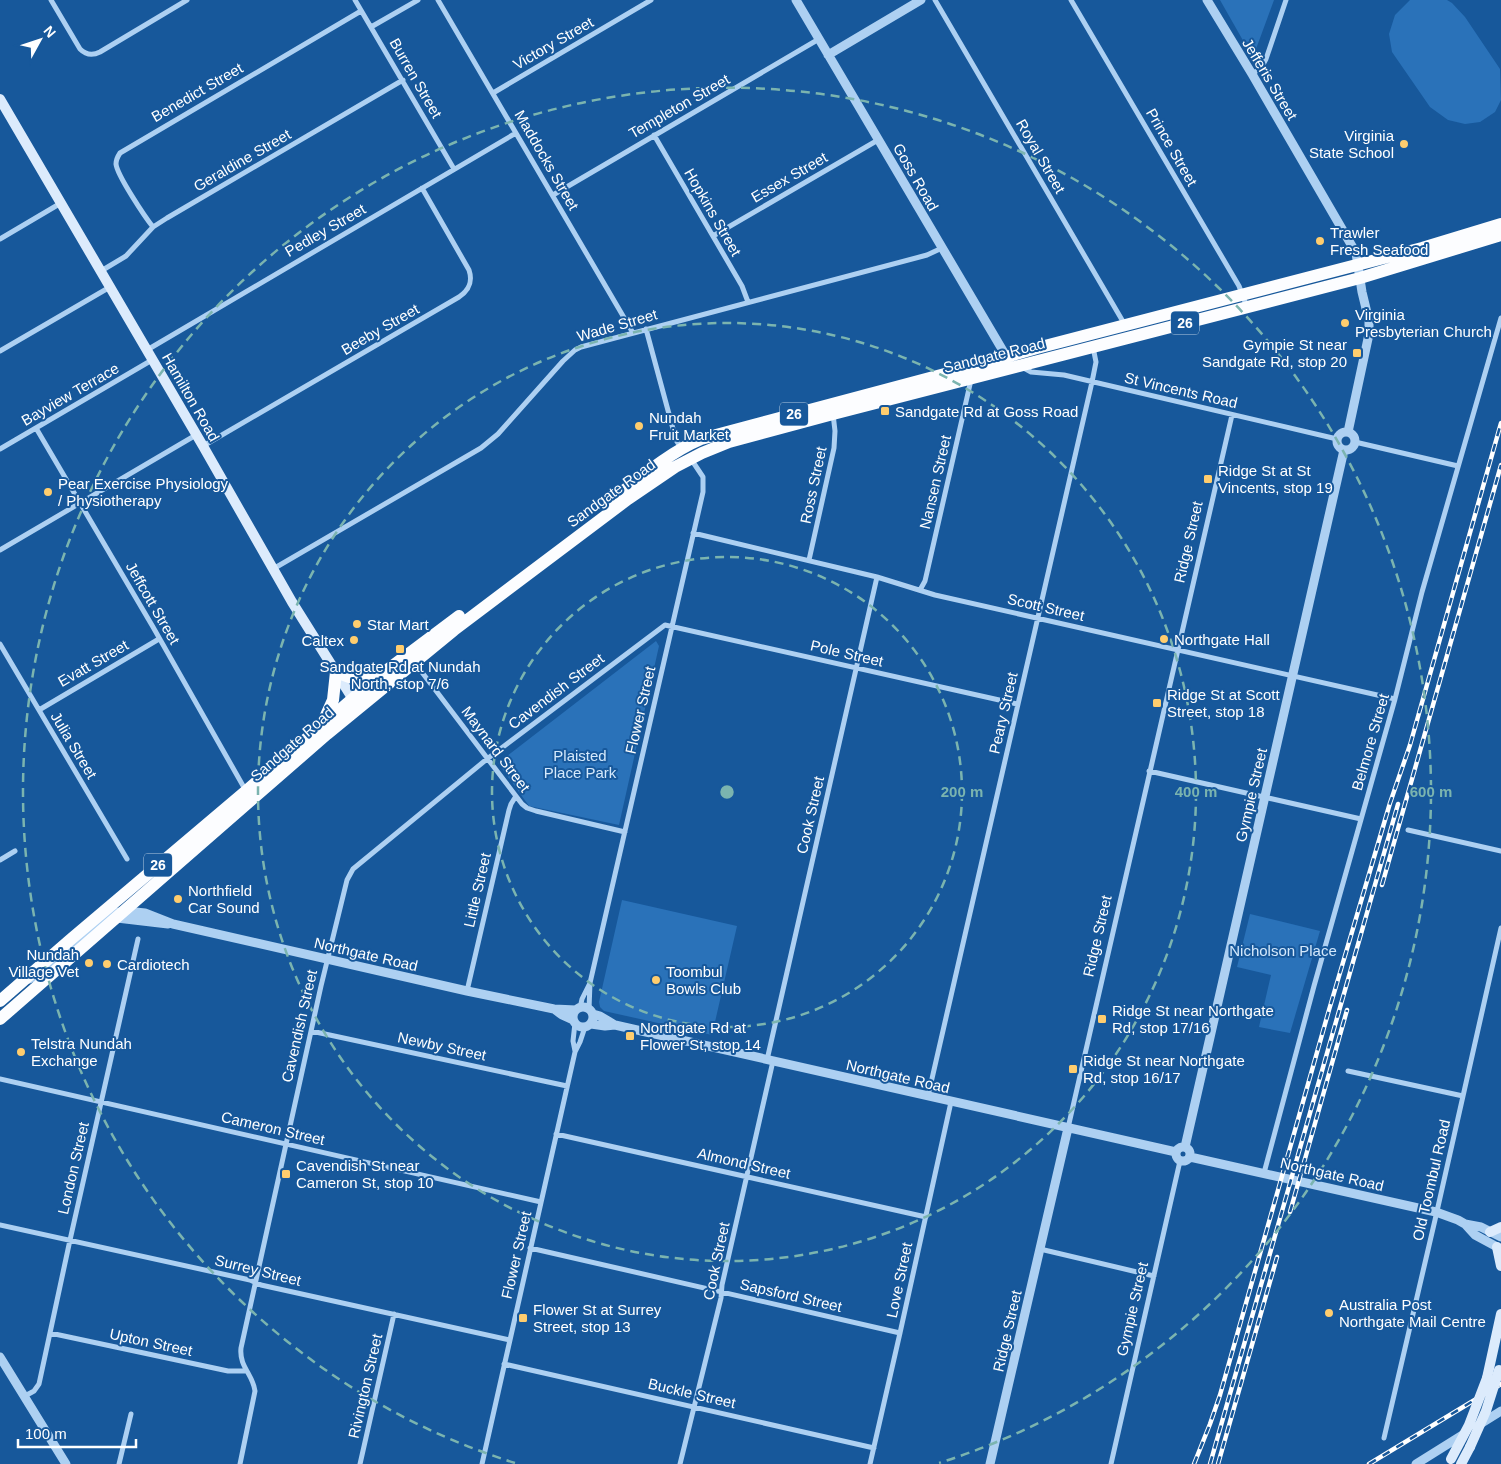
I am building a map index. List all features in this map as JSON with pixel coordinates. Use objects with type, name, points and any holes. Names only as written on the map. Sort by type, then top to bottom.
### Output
[{"type":"highway","name":"Sandgate Road","points":[[1090,341],[1125,325],[1359,265],[1501,224]]},
{"type":"highway","name":"Sandgate Road","points":[[0,1019],[327,734],[356,704],[379,676],[681,448],[721,433],[1013,363],[1090,341],[1247,308],[1360,278],[1501,235]]},
{"type":"highway","name":"Sandgate Road","points":[[0,1001],[321,725],[356,704],[628,498],[658,478],[690,459],[729,442],[971,378],[1013,363]]},
{"type":"highway","points":[[321,725],[333,700],[336,672],[357,680],[379,676]]},
{"type":"main road","name":"Hamilton Road","points":[[0,99],[4,114],[101,271],[273,569],[356,704]]},
{"type":"main road","points":[[1490,1232],[1501,1227]]},
{"type":"main road","points":[[1500,1244],[1501,1266]]},
{"type":"main road","points":[[1453,1462],[1487,1378],[1501,1314]]},
{"type":"main road","points":[[1453,1462],[1470,1447],[1486,1411],[1500,1366]]},
{"type":"street","points":[[51,0],[80,49],[88,55],[100,52],[187,0]]},
{"type":"street","name":"Burren Street","points":[[355,0],[454,169]]},
{"type":"street","points":[[371,27],[418,0]]},
{"type":"street","name":"Maddocks Street","points":[[438,0],[633,333]]},
{"type":"street","name":"Victory Street","points":[[492,93],[651,0]]},
{"type":"street","name":"Goss Road","points":[[796,0],[942,248],[1013,363]]},
{"type":"street","points":[[828,55],[921,0]]},
{"type":"street","name":"Royal Street","points":[[934,0],[1125,325]]},
{"type":"street","name":"Prince Street","points":[[1071,0],[1243,294],[1247,308]]},
{"type":"street","name":"Jefferis Street","points":[[1207,0],[1355,250],[1360,278]]},
{"type":"street","points":[[1252,74],[1261,68],[1266,60],[1286,0]]},
{"type":"street","name":"Benedict Street","points":[[153,228],[118,172],[116,164],[120,153],[361,11]]},
{"type":"street","name":"Templeton Street","points":[[552,195],[819,39]]},
{"type":"street","name":"Geraldine Street","points":[[101,271],[131,252],[153,228],[167,218],[402,80]]},
{"type":"street","name":"Pedley Street","points":[[146,350],[516,133]]},
{"type":"street","name":"Hopkins Street","points":[[654,135],[742,286],[748,302]]},
{"type":"street","name":"Essex Street","points":[[713,236],[878,140]]},
{"type":"street","name":"Beeby Street","points":[[203,446],[460,297],[467,290],[471,281],[469,270],[422,188]]},
{"type":"street","points":[[0,238],[60,203]]},
{"type":"street","name":"Wade Street","points":[[273,569],[486,445],[574,350],[588,344],[927,255],[942,248]]},
{"type":"street","points":[[1348,432],[1370,334],[1360,278]]},
{"type":"street","points":[[0,351],[110,287]]},
{"type":"street","name":"Belmore Street","points":[[1264,1173],[1314,986],[1395,699],[1422,592],[1501,318]]},
{"type":"street","points":[[646,329],[676,440],[681,448]]},
{"type":"street","name":"Peary Street","points":[[928,1097],[1092,382],[1096,362],[1090,341]]},
{"type":"street","name":"Bayview Terrace","points":[[0,450],[152,360]]},
{"type":"street","name":"St Vincents Road","points":[[1013,363],[1031,372],[1092,382],[1337,439]]},
{"type":"street","name":"Nansen Street","points":[[920,590],[925,581],[971,378]]},
{"type":"street","name":"Ross Street","points":[[809,560],[834,448],[835,431],[832,414]]},
{"type":"street","name":"Ridge Street","points":[[990,1464],[1232,415]]},
{"type":"street","name":"Jeffcott Street","points":[[36,428],[246,791]]},
{"type":"street","points":[[1343,432],[1348,432],[1353,435],[1355,442],[1352,448],[1344,450],[1338,444],[1337,439],[1343,432]]},
{"type":"street","points":[[0,550],[196,435]]},
{"type":"street","points":[[1355,442],[1458,466]]},
{"type":"street","name":"Flower Street","points":[[578,1009],[590,983],[703,492],[704,480],[702,474],[681,448]]},
{"type":"street","name":"Gympie Street","points":[[1185,1147],[1344,450]]},
{"type":"street","name":"Scott Street","points":[[693,533],[877,577],[935,595],[1395,699]]},
{"type":"street","name":"Cook Street","points":[[680,1464],[722,1291],[770,1061],[877,577]]},
{"type":"street","name":"Cavendish Street","points":[[240,1464],[255,1391],[254,1385],[242,1364],[240,1354],[311,1031],[347,880],[351,872],[487,759],[662,627],[666,625],[671,626]]},
{"type":"street","name":"Pole Street","points":[[671,626],[1017,704]]},
{"type":"street","name":"Evatt Street","points":[[39,710],[159,639]]},
{"type":"street","name":"Julia Street","points":[[0,644],[127,859]]},
{"type":"street","name":"Maynard Street","points":[[421,671],[524,806],[533,810],[625,832]]},
{"type":"street","points":[[1150,771],[1361,819]]},
{"type":"street","name":"Little Street","points":[[467,991],[510,806],[516,796]]},
{"type":"street","points":[[1408,830],[1501,851]]},
{"type":"street","points":[[0,860],[15,851]]},
{"type":"street","name":"Northgate Road","points":[[121,914],[145,913],[173,924],[467,991],[554,1009],[578,1009]]},
{"type":"street","points":[[23,981],[41,974],[109,916],[121,914]]},
{"type":"street","name":"Old Toombul Road","points":[[1384,1438],[1501,928]]},
{"type":"street","name":"London Street","points":[[25,1396],[34,1391],[39,1384],[138,939]]},
{"type":"street","name":"Flower Street","points":[[590,983],[591,1012]]},
{"type":"street","points":[[583,1007],[591,1012],[593,1019],[588,1026],[580,1027],[574,1022],[573,1016],[578,1009],[583,1007]]},
{"type":"street","name":"Northgate Road","points":[[554,1009],[574,1022]]},
{"type":"street","name":"Northgate Road","points":[[591,1012],[615,1025],[1176,1152]]},
{"type":"street","name":"Flower Street","points":[[574,1022],[573,1041],[575,1052]]},
{"type":"street","name":"Northgate Road","points":[[588,1026],[615,1025]]},
{"type":"street","name":"Flower Street","points":[[482,1464],[575,1052],[588,1026]]},
{"type":"street","name":"Newby Street","points":[[311,1031],[567,1086]]},
{"type":"street","points":[[1348,1071],[1463,1096]]},
{"type":"street","name":"Cameron Street","points":[[0,1079],[541,1202]]},
{"type":"street","name":"Love Street","points":[[870,1464],[951,1102]]},
{"type":"street","name":"Almond Street","points":[[556,1134],[926,1218]]},
{"type":"street","points":[[1185,1147],[1190,1152],[1190,1157],[1187,1160],[1180,1161],[1176,1157],[1176,1152],[1178,1148],[1185,1147]]},
{"type":"street","name":"Northgate Road","points":[[1190,1157],[1436,1212],[1465,1224],[1481,1227],[1490,1232],[1500,1244]]},
{"type":"street","name":"Gympie Street","points":[[1111,1464],[1180,1161]]},
{"type":"street","name":"Northgate Road","points":[[1465,1224],[1475,1235],[1500,1244]]},
{"type":"street","name":"Surrey Street","points":[[0,1225],[510,1340]]},
{"type":"street","name":"Sapsford Street","points":[[530,1248],[900,1333]]},
{"type":"street","points":[[1040,1249],[1154,1276]]},
{"type":"street","name":"Rivington Street","points":[[360,1464],[394,1314]]},
{"type":"street","name":"Upton Street","points":[[50,1333],[228,1371],[246,1370]]},
{"type":"street","points":[[0,1357],[66,1464]]},
{"type":"street","name":"Buckle Street","points":[[504,1364],[874,1448]]},
{"type":"street","points":[[1416,1464],[1501,1411]]},
{"type":"street","points":[[119,1464],[130,1414]]},
{"type":"green space","points":[[1220,0],[1274,0],[1256,49],[1251,50],[1245,44]]},
{"type":"green space","points":[[1410,0],[1447,0],[1452,3],[1465,17],[1500,69],[1501,100],[1495,112],[1480,122],[1465,124],[1448,120],[1430,107],[1392,52],[1389,34],[1395,15]]},
{"type":"green space","name":"Plaisted Place Park","points":[[656,641],[659,646],[619,825],[529,806],[498,763]]},
{"type":"green space","points":[[622,900],[737,926],[712,1035],[604,1011],[600,1007],[599,1002]]},
{"type":"green space","name":"Nicholson Place","points":[[1250,914],[1320,931],[1290,1033],[1259,1027],[1271,975],[1237,967]]},
{"type":"railway","points":[[1194,1464],[1220,1395],[1329,1010],[1390,803],[1410,745],[1501,423]]},
{"type":"railway","points":[[1382,885],[1501,465]]},
{"type":"railway","points":[[1210,1464],[1398,804]]},
{"type":"railway","points":[[1290,1212],[1347,1010]]},
{"type":"railway","points":[[1218,1464],[1277,1257]]},
{"type":"railway","points":[[1369,1464],[1501,1384]]},
{"type":"place","name":"Virginia State School","points":[[1404,144]]},
{"type":"place","name":"Trawler Fresh Seafood","points":[[1320,241]]},
{"type":"place","name":"Virginia Presbyterian Church","points":[[1345,323]]},
{"type":"place","name":"Gympie St near Sandgate Rd, stop 20","points":[[1357,353]]},
{"type":"place","name":"Sandgate Rd at Goss Road","points":[[885,411]]},
{"type":"place","name":"Nundah Fruit Market","points":[[639,426]]},
{"type":"place","name":"Ridge St at St Vincents, stop 19","points":[[1208,479]]},
{"type":"place","name":"Pear Exercise Physiology / Physiotherapy","points":[[48,492]]},
{"type":"place","name":"Star Mart","points":[[357,624]]},
{"type":"place","name":"Northgate Hall","points":[[1164,639]]},
{"type":"place","name":"Caltex","points":[[354,640]]},
{"type":"place","name":"Sandgate Rd at Nundah North, stop 7/6","points":[[400,649]]},
{"type":"place","name":"Ridge St at Scott Street, stop 18","points":[[1157,703]]},
{"type":"place","name":"Northfield Car Sound","points":[[178,899]]},
{"type":"place","name":"Nundah Village Vet","points":[[89,963]]},
{"type":"place","name":"Cardiotech","points":[[107,964]]},
{"type":"place","name":"Toombul Bowls Club","points":[[656,980]]},
{"type":"place","name":"Ridge St near Northgate Rd, stop 17/16","points":[[1102,1019]]},
{"type":"place","name":"Northgate Rd at Flower St, stop 14","points":[[630,1036]]},
{"type":"place","name":"Telstra Nundah Exchange","points":[[21,1052]]},
{"type":"place","name":"Ridge St near Northgate Rd, stop 16/17","points":[[1073,1069]]},
{"type":"place","name":"Cavendish St near Cameron St, stop 10","points":[[286,1174]]},
{"type":"place","name":"Australia Post Northgate Mail Centre","points":[[1329,1313]]},
{"type":"place","name":"Flower St at Surrey Street, stop 13","points":[[523,1318]]}]
